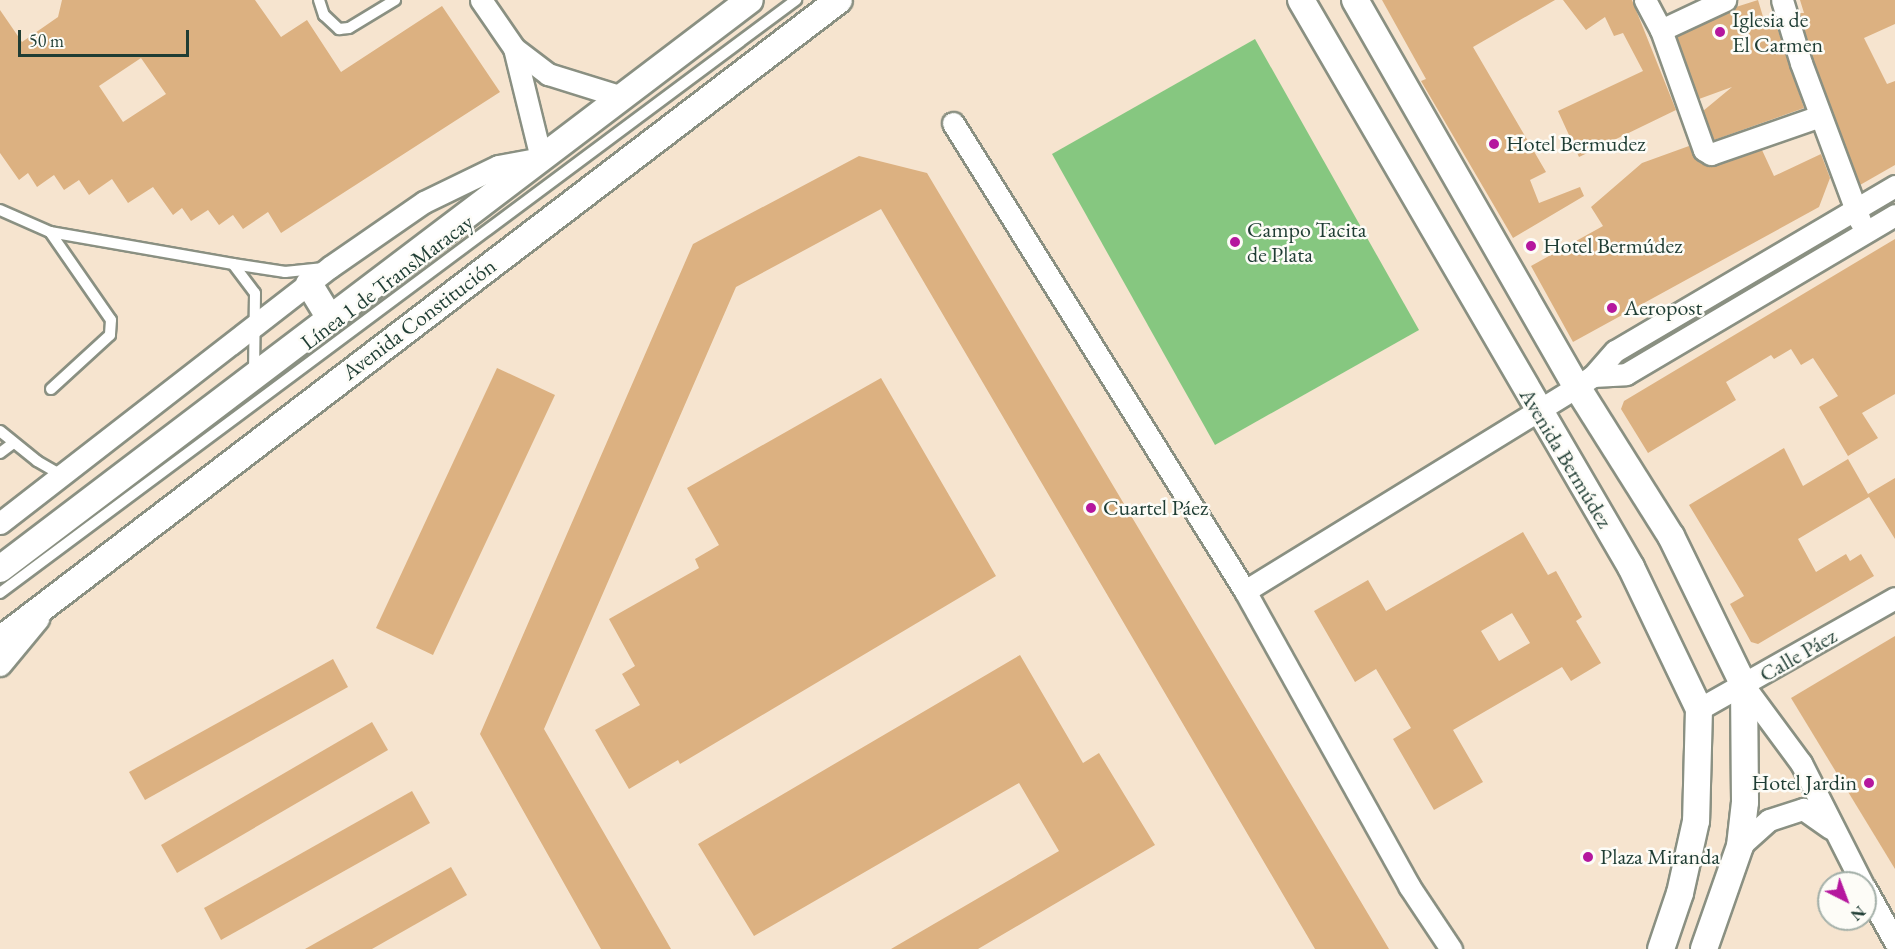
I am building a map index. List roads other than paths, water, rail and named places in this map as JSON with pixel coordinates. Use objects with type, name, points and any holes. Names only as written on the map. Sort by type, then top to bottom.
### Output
[{"type":"street","points":[[481,0],[514,48],[548,74],[622,97]]},
{"type":"street","points":[[0,569],[331,321],[750,0]]},
{"type":"street","name":"Avenida Constitución","points":[[0,640],[838,0]]},
{"type":"street","name":"Avenida Bermúdez","points":[[1301,0],[1537,411],[1631,567],[1699,710],[1696,821],[1680,893],[1661,949]]},
{"type":"street","name":"Avenida Bermúdez","points":[[1355,0],[1585,381],[1671,536],[1744,686],[1745,802],[1740,846],[1704,949]]},
{"type":"street","points":[[1645,0],[1661,30],[1698,139],[1711,154],[1821,116]]},
{"type":"street","points":[[1661,30],[1725,0]]},
{"type":"street","points":[[1782,0],[1854,211],[1866,232]]},
{"type":"street","points":[[514,48],[541,158]]},
{"type":"street","points":[[953,123],[1245,591],[1409,886],[1447,946]]},
{"type":"street","points":[[0,522],[330,267],[424,202],[498,166],[541,158]]},
{"type":"street","points":[[1245,591],[1585,381],[1615,351],[1895,186]]},
{"type":"street","points":[[1585,381],[1626,374],[1895,215]]},
{"type":"street","points":[[309,284],[331,321]]},
{"type":"street","points":[[0,665],[56,598]]},
{"type":"street","name":"Calle Páez","points":[[1699,710],[1895,598]]},
{"type":"street","points":[[1744,686],[1801,763],[1856,871]]},
{"type":"street","points":[[1740,846],[1769,820],[1803,809],[1834,831]]},
{"type":"street","points":[[1877,910],[1895,942]]},
{"type":"lane","points":[[319,0],[324,15],[339,29],[349,28],[395,0]]},
{"type":"lane","name":"Línea 1 de TransMaracay","points":[[0,593],[796,0]]},
{"type":"lane","points":[[1,213],[50,232],[233,264],[285,272],[330,267]]},
{"type":"lane","points":[[50,232],[111,320],[110,335],[51,389]]},
{"type":"lane","points":[[233,264],[255,293],[254,378]]},
{"type":"lane","points":[[0,431],[12,444],[56,472],[68,470]]},
{"type":"lane","points":[[0,453],[12,444]]},
{"type":"place","name":"Iglesia de El Carmen","points":[[1720,32]]},
{"type":"place","name":"Hotel Bermudez","points":[[1494,144]]},
{"type":"place","name":"Campo Tacita de Plata","points":[[1235,242]]},
{"type":"place","name":"Hotel Bermúdez","points":[[1531,246]]},
{"type":"place","name":"Aeropost","points":[[1612,308]]},
{"type":"place","name":"Cuartel Páez","points":[[1091,508]]},
{"type":"place","name":"Hotel Jardin","points":[[1869,783]]},
{"type":"place","name":"Plaza Miranda","points":[[1588,857]]}]
